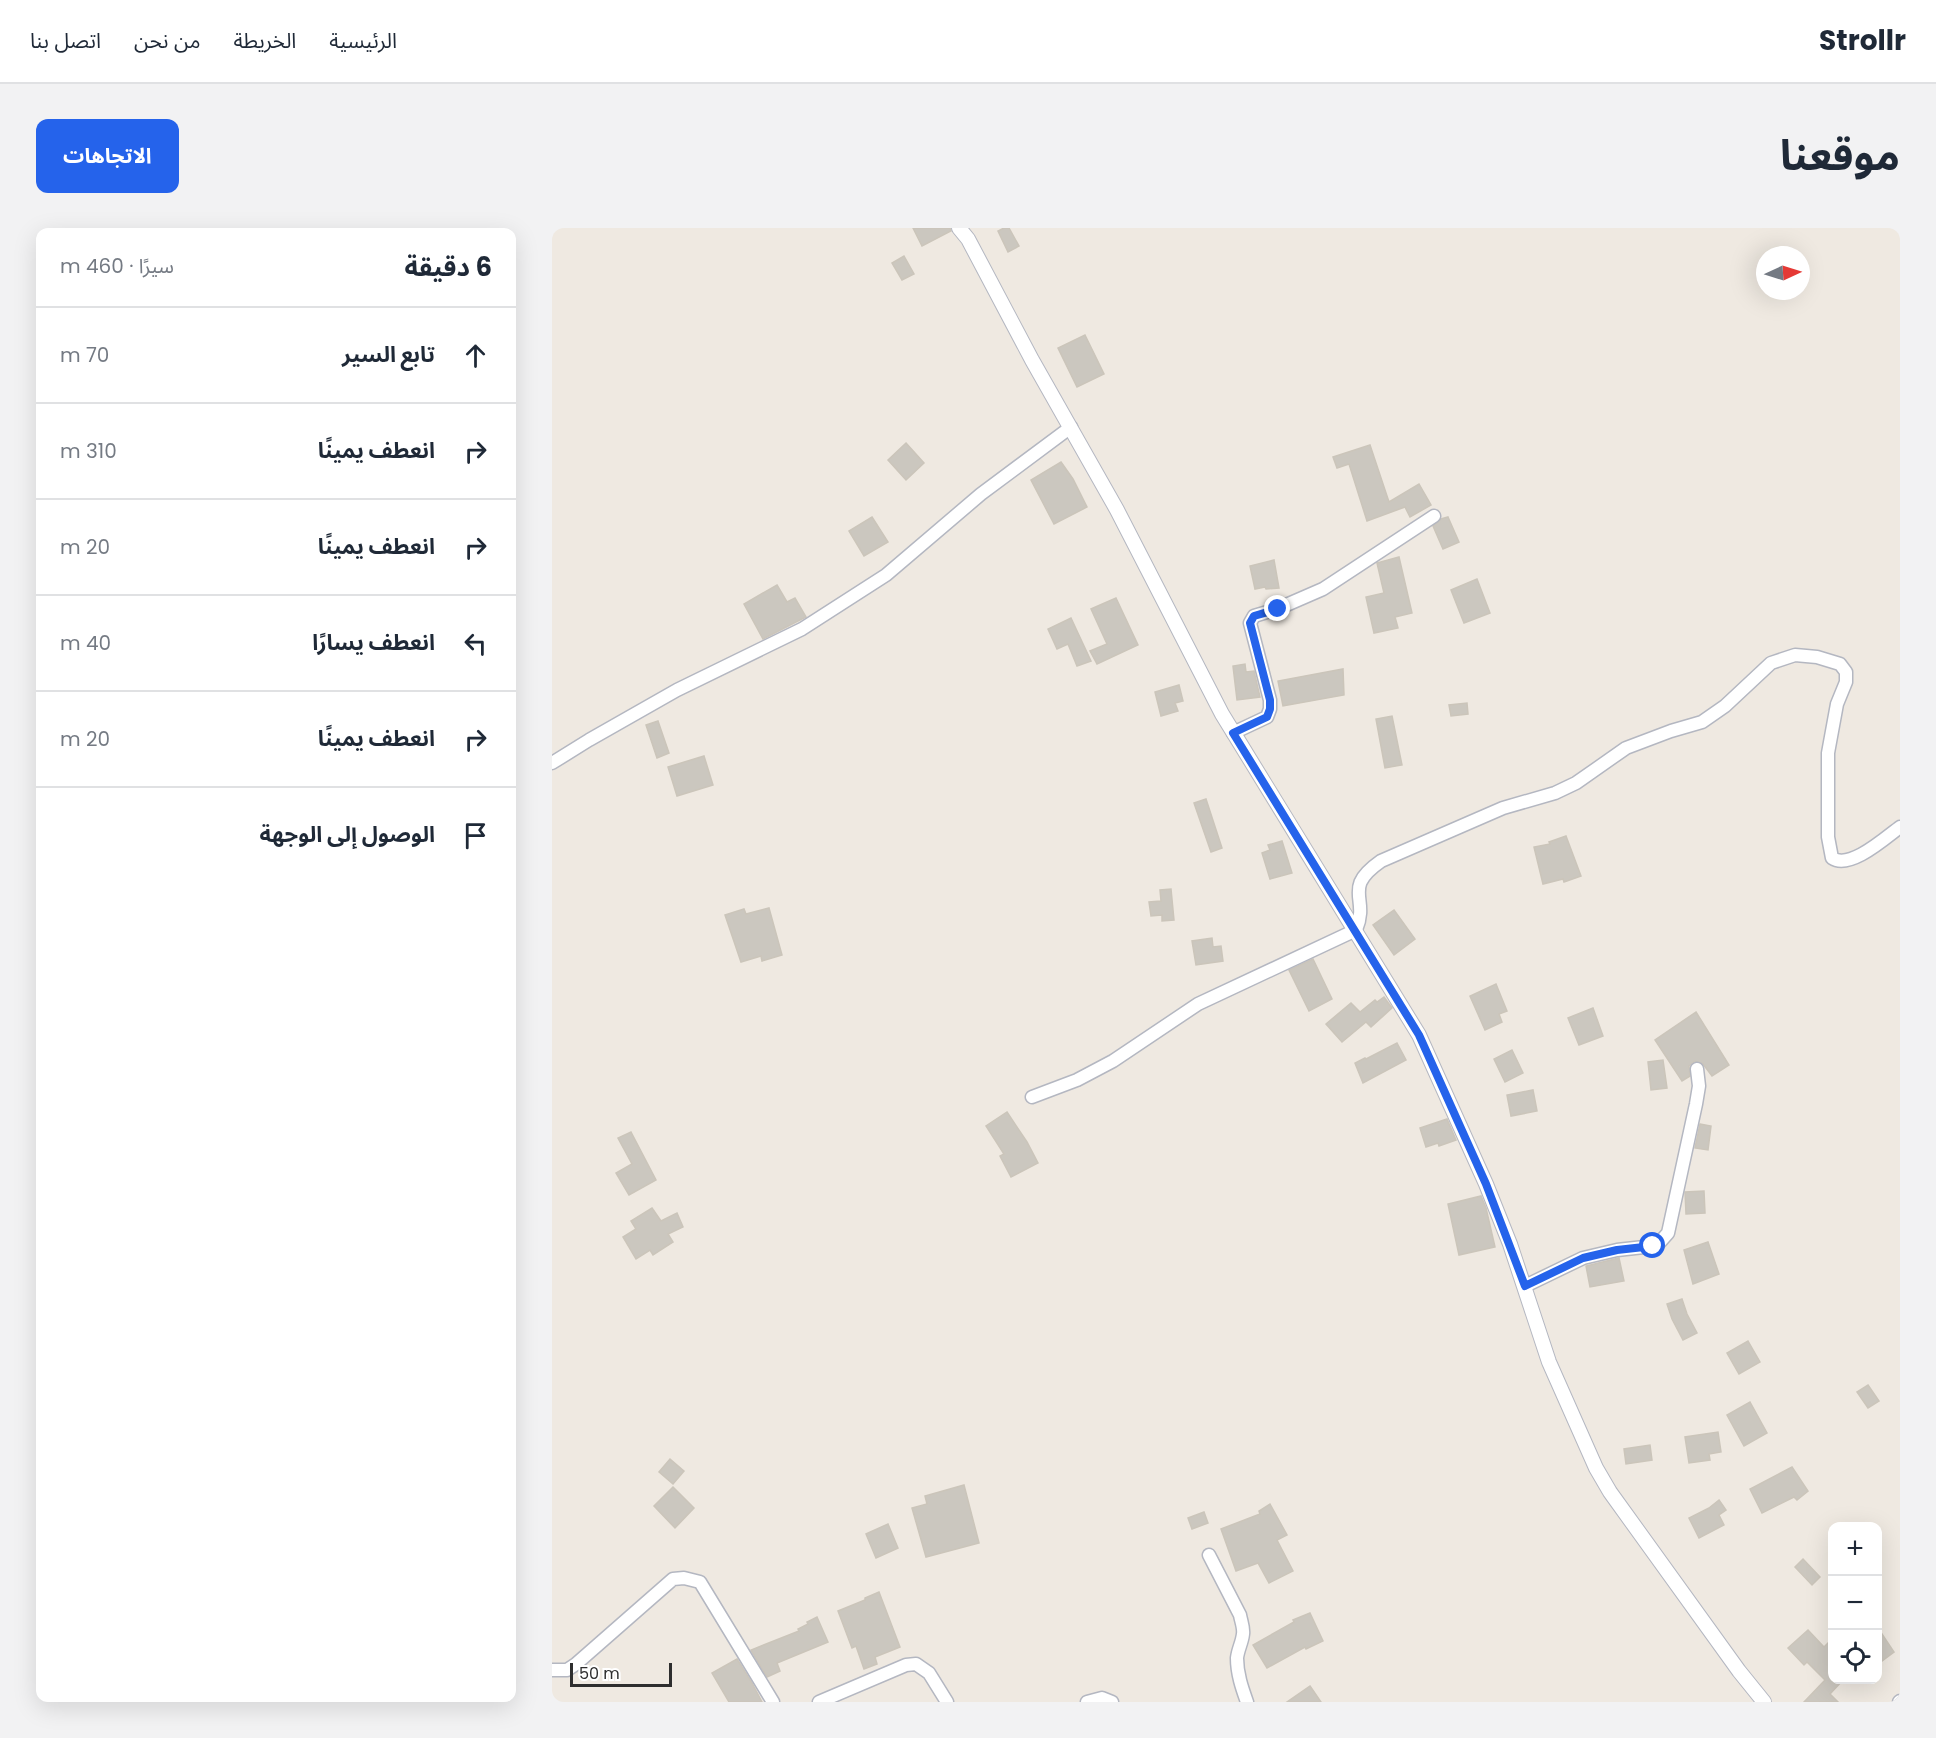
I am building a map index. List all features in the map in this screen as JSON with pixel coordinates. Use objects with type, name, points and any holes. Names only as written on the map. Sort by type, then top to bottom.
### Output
[{"type":"street","points":[[959,228],[968,239],[1032,360],[1117,510],[1233,733],[1419,1035],[1486,1184],[1525,1286],[1549,1362],[1600,1476],[1739,1671],[1764,1702]]},
{"type":"street","points":[[552,763],[677,690],[802,629],[886,574],[981,494],[1071,428]]},
{"type":"street","points":[[1233,733],[1267,717],[1270,709],[1270,700],[1250,623],[1254,616],[1278,609],[1323,589],[1434,516]]},
{"type":"street","points":[[1032,1097],[1077,1080],[1113,1061],[1198,1004],[1356,930],[1361,910],[1359,884],[1366,871],[1381,861],[1503,808],[1555,793],[1576,783],[1626,748],[1702,722],[1725,706],[1771,663],[1795,655],[1817,657],[1840,664],[1846,672],[1846,682],[1837,704],[1828,753],[1828,837],[1832,858],[1837,862],[1847,861],[1863,853],[1900,827]]},
{"type":"street","points":[[1525,1286],[1583,1258],[1617,1250],[1653,1246],[1668,1233],[1696,1104],[1699,1086],[1697,1070]]},
{"type":"street","points":[[1209,1555],[1240,1615],[1243,1635],[1238,1648],[1238,1675],[1247,1702]]},
{"type":"street","points":[[552,1670],[567,1670],[576,1664],[673,1579],[692,1578],[700,1582],[773,1702]]},
{"type":"street","points":[[819,1702],[906,1665],[916,1664],[929,1673],[947,1702]]},
{"type":"street","points":[[1086,1702],[1102,1698],[1112,1702]]},
{"type":"building","points":[[913,228],[950,228],[951,231],[922,246]]},
{"type":"building","points":[[1009,228],[1019,246],[1008,252],[998,231]]},
{"type":"building","points":[[904,256],[914,274],[902,280],[892,263]]},
{"type":"building","points":[[1085,335],[1104,374],[1077,387],[1058,348]]},
{"type":"building","points":[[906,443],[924,463],[906,480],[888,460]]},
{"type":"building","points":[[1370,445],[1389,502],[1419,484],[1431,505],[1410,517],[1405,507],[1367,521],[1349,464],[1337,468],[1333,457]]},
{"type":"building","points":[[1061,462],[1073,479],[1087,507],[1054,524],[1031,480]]},
{"type":"building","points":[[872,517],[888,542],[864,556],[849,531]]},
{"type":"building","points":[[1448,517],[1459,542],[1443,549],[1433,526],[1441,519]]},
{"type":"building","points":[[1399,557],[1412,613],[1395,617],[1398,628],[1374,633],[1366,597],[1384,593],[1377,563]]},
{"type":"building","points":[[1274,560],[1279,588],[1255,589],[1250,566]]},
{"type":"building","points":[[1477,579],[1490,613],[1464,623],[1451,590]]},
{"type":"building","points":[[777,585],[787,602],[795,598],[806,617],[763,639],[744,604]]},
{"type":"building","points":[[1116,598],[1138,645],[1097,664],[1090,651],[1107,644],[1091,609]]},
{"type":"building","points":[[1071,618],[1091,661],[1077,666],[1068,644],[1057,649],[1048,629]]},
{"type":"building","points":[[1245,664],[1246,672],[1254,671],[1260,697],[1237,700],[1233,666]]},
{"type":"building","points":[[1343,669],[1344,695],[1283,706],[1278,681]]},
{"type":"building","points":[[1179,685],[1183,701],[1175,703],[1178,711],[1161,716],[1155,692]]},
{"type":"building","points":[[1467,703],[1468,714],[1451,716],[1449,705]]},
{"type":"building","points":[[1392,716],[1402,765],[1385,768],[1376,719]]},
{"type":"building","points":[[658,721],[669,753],[657,758],[646,725]]},
{"type":"building","points":[[704,756],[713,785],[677,796],[668,767]]},
{"type":"building","points":[[1206,799],[1222,848],[1211,852],[1194,803]]},
{"type":"building","points":[[1566,836],[1581,876],[1564,882],[1563,879],[1543,884],[1534,847],[1550,844],[1549,842]]},
{"type":"building","points":[[1282,841],[1292,873],[1270,879],[1262,853],[1270,850],[1268,845]]},
{"type":"building","points":[[1171,889],[1174,920],[1162,921],[1162,915],[1151,916],[1149,902],[1161,901],[1160,890]]},
{"type":"building","points":[[769,908],[782,955],[762,961],[761,956],[741,962],[725,915],[744,909],[746,914]]},
{"type":"building","points":[[1394,910],[1415,939],[1394,955],[1373,925]]},
{"type":"building","points":[[1212,938],[1213,947],[1221,946],[1223,961],[1196,965],[1192,941]]},
{"type":"building","points":[[1313,959],[1332,999],[1309,1011],[1289,970]]},
{"type":"building","points":[[1496,984],[1507,1011],[1499,1014],[1502,1022],[1485,1030],[1470,996]]},
{"type":"building","points":[[1384,997],[1392,1008],[1371,1027],[1366,1022],[1342,1042],[1326,1024],[1351,1003],[1360,1012],[1375,1000],[1377,1002]]},
{"type":"building","points":[[1593,1008],[1603,1036],[1579,1045],[1568,1018]]},
{"type":"building","points":[[1696,1012],[1729,1065],[1712,1076],[1703,1064],[1695,1061],[1689,1066],[1690,1076],[1682,1081],[1655,1040]]},
{"type":"building","points":[[1397,1043],[1406,1060],[1363,1083],[1355,1063]]},
{"type":"building","points":[[1512,1050],[1523,1073],[1505,1082],[1494,1059]]},
{"type":"building","points":[[1663,1060],[1667,1088],[1651,1090],[1648,1062]]},
{"type":"building","points":[[1533,1090],[1537,1111],[1511,1116],[1507,1095]]},
{"type":"building","points":[[1007,1112],[1038,1163],[1011,1177],[1000,1156],[1004,1154],[986,1126]]},
{"type":"building","points":[[1447,1119],[1456,1140],[1439,1146],[1438,1143],[1426,1147],[1420,1128]]},
{"type":"building","points":[[1700,1124],[1711,1126],[1708,1150],[1695,1148]]},
{"type":"building","points":[[631,1132],[656,1180],[629,1195],[616,1173],[632,1164],[618,1138]]},
{"type":"building","points":[[1704,1191],[1705,1213],[1686,1214],[1685,1192]]},
{"type":"building","points":[[1481,1196],[1495,1247],[1459,1255],[1448,1204]]},
{"type":"building","points":[[652,1208],[661,1221],[677,1213],[683,1227],[668,1234],[673,1242],[653,1255],[650,1250],[636,1259],[623,1237],[636,1229],[631,1221]]},
{"type":"building","points":[[1708,1242],[1719,1274],[1693,1284],[1684,1250]]},
{"type":"building","points":[[1619,1258],[1624,1281],[1590,1287],[1586,1266]]},
{"type":"building","points":[[1682,1299],[1697,1333],[1683,1340],[1667,1304]]},
{"type":"building","points":[[1748,1341],[1760,1362],[1739,1374],[1727,1353]]},
{"type":"building","points":[[1868,1385],[1879,1401],[1868,1408],[1857,1392]]},
{"type":"building","points":[[1750,1402],[1767,1433],[1744,1446],[1727,1415]]},
{"type":"building","points":[[1718,1432],[1721,1452],[1709,1454],[1710,1460],[1689,1463],[1685,1437]]},
{"type":"building","points":[[1650,1445],[1652,1460],[1626,1464],[1624,1449]]},
{"type":"building","points":[[670,1459],[684,1471],[673,1484],[659,1472]]},
{"type":"building","points":[[1792,1467],[1808,1491],[1797,1500],[1794,1497],[1762,1513],[1750,1489]]},
{"type":"building","points":[[964,1485],[979,1543],[926,1557],[912,1508],[927,1504],[925,1496]]},
{"type":"building","points":[[673,1487],[694,1508],[675,1528],[654,1506]]},
{"type":"building","points":[[1719,1500],[1726,1510],[1719,1515],[1724,1525],[1699,1538],[1689,1518]]},
{"type":"building","points":[[1270,1504],[1287,1535],[1277,1540],[1293,1571],[1269,1583],[1258,1563],[1236,1571],[1221,1529],[1260,1514],[1259,1511]]},
{"type":"building","points":[[1204,1512],[1208,1523],[1192,1529],[1188,1518]]},
{"type":"building","points":[[888,1524],[898,1548],[876,1558],[866,1534]]},
{"type":"building","points":[[1803,1559],[1820,1577],[1812,1585],[1795,1567]]},
{"type":"building","points":[[879,1592],[900,1647],[875,1657],[877,1664],[864,1669],[856,1646],[852,1648],[838,1611]]},
{"type":"building","points":[[1310,1613],[1323,1641],[1306,1649],[1305,1647],[1267,1668],[1253,1645],[1294,1622],[1293,1620]]},
{"type":"building","points":[[817,1617],[828,1642],[777,1663],[780,1671],[767,1677],[751,1650],[799,1631],[798,1629],[808,1624],[807,1622]]},
{"type":"building","points":[[1808,1630],[1824,1647],[1828,1643],[1828,1684],[1839,1684],[1830,1694],[1838,1702],[1804,1702],[1825,1680],[1807,1662],[1804,1665],[1788,1648]]},
{"type":"building","points":[[1882,1634],[1894,1652],[1882,1661]]},
{"type":"building","points":[[737,1659],[762,1702],[729,1702],[712,1673]]},
{"type":"building","points":[[1310,1686],[1321,1702],[1287,1702]]},
{"type":"route","points":[[1278,609],[1254,616],[1250,623],[1270,700],[1270,709],[1267,717],[1233,733],[1419,1035],[1486,1184],[1525,1286],[1583,1258],[1617,1250],[1653,1246]]}]
